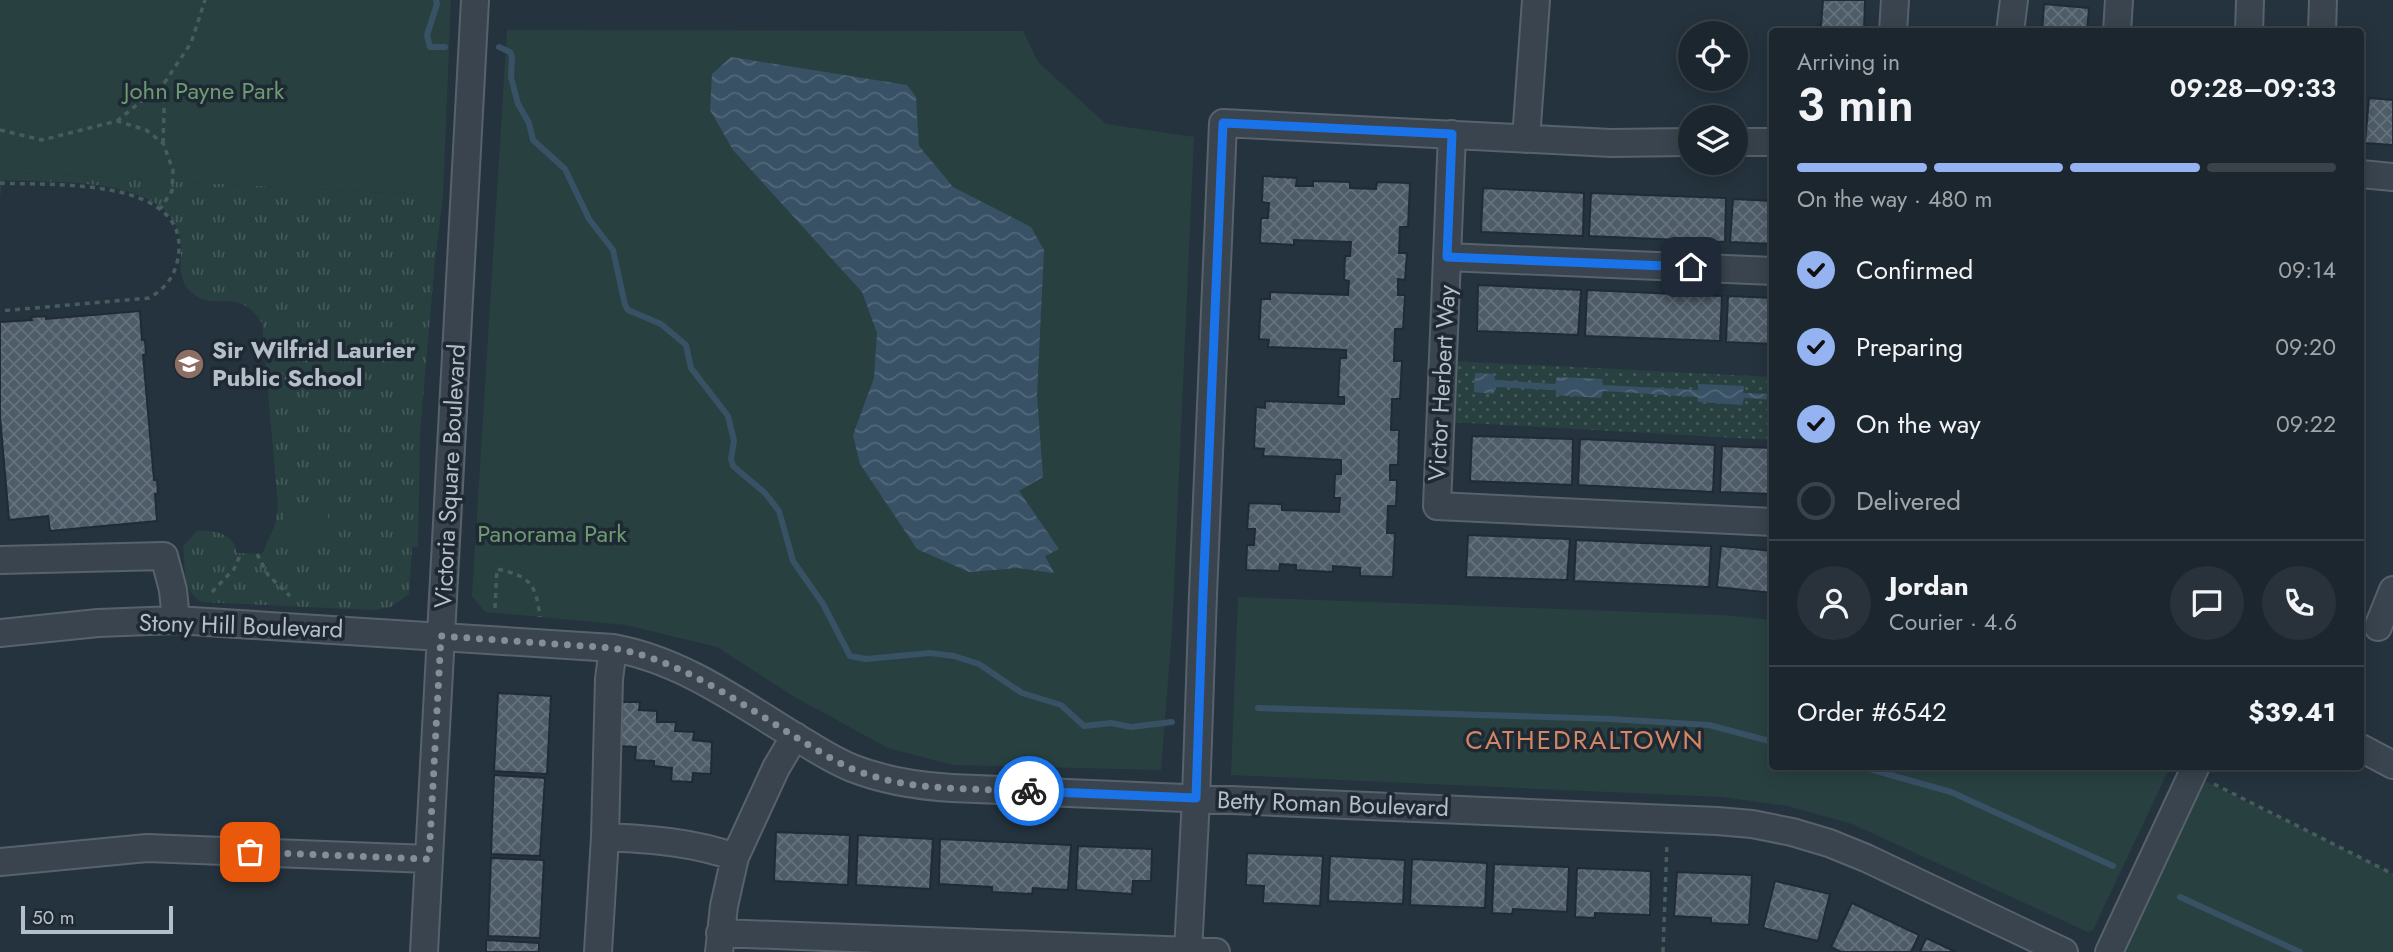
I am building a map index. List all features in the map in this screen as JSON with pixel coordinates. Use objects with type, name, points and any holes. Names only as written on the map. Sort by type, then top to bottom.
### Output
[{"type":"street","name":"Victoria Square Boulevard","points":[[424,952],[475,0]]},
{"type":"street","points":[[1525,139],[1536,0]]},
{"type":"street","points":[[1893,28],[1895,0]]},
{"type":"street","points":[[2010,28],[2014,0]]},
{"type":"street","points":[[2117,28],[2119,0]]},
{"type":"street","points":[[2249,28],[2250,0]]},
{"type":"street","points":[[2322,28],[2323,0]]},
{"type":"street","points":[[1188,951],[1223,123],[1611,143],[1678,142]]},
{"type":"street","name":"Victor Herbert Way","points":[[1452,134],[1437,506],[1769,522]]},
{"type":"street","points":[[1748,142],[1769,142]]},
{"type":"street","points":[[2364,174],[2393,177]]},
{"type":"street","points":[[1447,257],[1769,271]]},
{"type":"street","points":[[0,560],[164,556],[173,590],[176,620]]},
{"type":"street","points":[[2377,626],[2393,590]]},
{"type":"street","name":"Stony Hill Boulevard","points":[[0,633],[98,623],[176,620],[441,636]]},
{"type":"street","name":"Betty Roman Boulevard","points":[[441,636],[637,652],[682,669],[850,768],[882,779],[918,786],[1668,818],[1752,824],[1829,843],[1866,858],[2064,952]]},
{"type":"street","points":[[598,952],[605,837],[608,679],[613,648]]},
{"type":"street","points":[[795,736],[776,768],[735,857],[719,942],[1216,952]]},
{"type":"street","points":[[2364,750],[2393,765]]},
{"type":"street","points":[[2109,952],[2203,774]]},
{"type":"street","points":[[605,837],[670,841],[702,846],[735,857]]},
{"type":"street","points":[[0,862],[147,848],[429,859]]},
{"type":"path","points":[[0,130],[42,140],[117,121],[165,82],[191,43],[205,0]]},
{"type":"path","points":[[160,209],[172,191],[174,180],[172,163],[163,143],[165,82]]},
{"type":"path","points":[[117,121],[146,130],[163,143]]},
{"type":"path","points":[[0,183],[104,189],[142,198],[160,209],[175,228],[179,246],[175,272],[168,285],[149,298],[0,311]]},
{"type":"path","points":[[212,592],[234,569],[241,553]]},
{"type":"path","points":[[257,554],[268,575],[290,596]]},
{"type":"path","points":[[495,608],[497,569],[520,574],[530,584],[538,596],[540,617]]},
{"type":"path","points":[[2203,774],[2393,874]]},
{"type":"path","points":[[1663,952],[1668,818]]},
{"type":"green space","name":"John Payne Park","points":[[0,0],[451,0],[443,196],[0,172]]},
{"type":"green space","name":"Panorama Park","points":[[507,30],[1023,31],[1038,62],[1106,124],[1194,137],[1172,631],[1161,770],[953,765],[888,748],[793,696],[717,647],[626,625],[485,612],[472,596]]},
{"type":"green space","points":[[0,172],[443,196],[420,433],[418,547],[412,547],[409,594],[391,607],[374,610],[202,602],[195,597],[186,577],[183,546],[197,531],[216,532],[228,537],[237,553],[262,554],[275,525],[278,506],[262,323],[244,305],[210,301],[192,293],[186,287],[181,274],[180,237],[171,217],[154,202],[105,186],[50,181],[3,180],[0,197]]},
{"type":"green space","points":[[1452,361],[1769,377],[1769,440],[1450,422]]},
{"type":"green space","points":[[324,500],[332,533],[290,543],[282,510]]},
{"type":"green space","points":[[1238,597],[1722,615],[1769,620],[1769,770],[2169,770],[2093,930],[2088,932],[1852,824],[1788,806],[1722,797],[1231,775]]},
{"type":"green space","points":[[2191,774],[2393,874],[2393,952],[2106,952]]},
{"type":"water","points":[[731,57],[907,85],[916,97],[919,146],[953,187],[1031,227],[1044,250],[1037,395],[1043,477],[1019,491],[1059,549],[1045,556],[1054,573],[1018,568],[969,572],[917,549],[860,464],[853,435],[874,378],[877,333],[862,292],[733,150],[710,110],[712,74]]},
{"type":"water","points":[[1475,373],[1494,374],[1495,380],[1555,384],[1557,377],[1602,379],[1603,385],[1698,390],[1698,384],[1744,386],[1743,393],[1769,394],[1769,400],[1744,398],[1742,405],[1698,402],[1697,397],[1603,391],[1601,398],[1556,395],[1556,390],[1495,387],[1494,394],[1474,392]]},
{"type":"building","points":[[1823,0],[1865,0],[1864,28],[1818,28],[1818,25],[1821,26]]},
{"type":"building","points":[[2044,4],[2089,8],[2087,28],[2042,28]]},
{"type":"building","points":[[2369,98],[2393,100],[2393,145],[2365,143]]},
{"type":"building","points":[[1263,176],[1297,178],[1296,186],[1313,186],[1313,181],[1350,182],[1350,188],[1376,189],[1377,182],[1410,183],[1408,227],[1400,227],[1399,253],[1407,253],[1405,280],[1398,279],[1398,295],[1405,295],[1403,329],[1395,329],[1394,361],[1402,361],[1400,399],[1392,399],[1391,430],[1399,430],[1398,465],[1390,465],[1390,480],[1397,480],[1396,506],[1388,506],[1387,533],[1395,533],[1393,577],[1360,576],[1360,568],[1333,566],[1333,572],[1296,570],[1296,565],[1280,564],[1279,571],[1246,570],[1247,545],[1254,545],[1255,529],[1247,529],[1249,503],[1282,504],[1282,510],[1339,512],[1340,498],[1334,498],[1335,474],[1341,474],[1341,460],[1263,456],[1264,449],[1254,448],[1256,407],[1265,408],[1265,401],[1344,404],[1344,397],[1338,397],[1340,358],[1346,358],[1346,350],[1268,347],[1269,340],[1259,339],[1261,299],[1270,299],[1270,292],[1348,295],[1349,281],[1344,280],[1345,256],[1350,256],[1351,242],[1294,240],[1294,245],[1260,243],[1261,218],[1268,218],[1269,203],[1262,202]]},
{"type":"building","points":[[1483,188],[1584,193],[1583,236],[1481,232]]},
{"type":"building","points":[[1591,193],[1726,198],[1725,242],[1589,236]]},
{"type":"building","points":[[1733,199],[1769,201],[1769,244],[1730,242]]},
{"type":"building","points":[[1478,285],[1581,290],[1578,335],[1477,331]]},
{"type":"building","points":[[1587,290],[1722,296],[1720,341],[1585,336]]},
{"type":"building","points":[[1728,296],[1769,298],[1769,344],[1726,342]]},
{"type":"building","points":[[140,311],[142,340],[145,340],[146,354],[143,355],[154,480],[157,480],[157,521],[50,531],[48,516],[9,520],[0,416],[0,322],[32,320],[31,317],[46,316],[46,319]]},
{"type":"building","points":[[1472,436],[1573,439],[1572,485],[1470,481]]},
{"type":"building","points":[[1580,439],[1715,445],[1713,492],[1578,485]]},
{"type":"building","points":[[1722,446],[1769,448],[1769,494],[1720,492]]},
{"type":"building","points":[[1468,535],[1570,539],[1567,580],[1466,577]]},
{"type":"building","points":[[1576,540],[1711,546],[1709,587],[1574,581]]},
{"type":"building","points":[[1721,546],[1769,551],[1769,593],[1717,587]]},
{"type":"building","points":[[498,693],[551,696],[547,774],[494,771]]},
{"type":"building","points":[[620,702],[640,702],[639,710],[657,711],[657,722],[676,722],[675,731],[694,732],[693,740],[712,742],[711,774],[693,773],[692,782],[671,781],[672,768],[654,766],[654,761],[635,760],[636,747],[618,746]]},
{"type":"building","points":[[494,775],[545,778],[540,856],[491,854]]},
{"type":"building","points":[[776,832],[850,835],[848,885],[774,881]]},
{"type":"building","points":[[858,835],[933,839],[930,889],[856,885]]},
{"type":"building","points":[[940,839],[1071,845],[1068,890],[1033,888],[1032,894],[992,892],[992,887],[939,884]]},
{"type":"building","points":[[1078,846],[1152,849],[1151,881],[1133,881],[1132,894],[1076,890]]},
{"type":"building","points":[[1247,853],[1323,856],[1320,906],[1263,903],[1264,886],[1246,885]]},
{"type":"building","points":[[1330,856],[1405,860],[1403,904],[1328,901]]},
{"type":"building","points":[[491,858],[544,860],[540,938],[488,936]]},
{"type":"building","points":[[1412,859],[1487,863],[1485,908],[1410,905]]},
{"type":"building","points":[[1494,864],[1569,867],[1567,912],[1513,909],[1512,914],[1492,913]]},
{"type":"building","points":[[1577,868],[1651,871],[1650,915],[1595,913],[1595,918],[1575,917]]},
{"type":"building","points":[[1677,872],[1752,875],[1749,925],[1711,923],[1711,918],[1674,916]]},
{"type":"building","points":[[1775,881],[1830,894],[1818,941],[1763,928]]},
{"type":"building","points":[[1852,903],[1919,935],[1911,952],[1841,952],[1831,947]]},
{"type":"building","points":[[1926,938],[1956,952],[1920,952]]},
{"type":"building","points":[[486,940],[539,943],[539,952],[486,952]]},
{"type":"waterway","points":[[436,0],[427,35],[430,47],[445,47]]},
{"type":"waterway","points":[[499,47],[510,52],[512,57],[511,77],[518,104],[529,123],[533,140],[565,169],[589,219],[613,250],[625,305],[628,310],[661,324],[686,345],[691,368],[728,416],[734,441],[731,459],[733,466],[765,493],[779,511],[793,561],[823,604],[850,656],[866,659],[930,653],[954,656],[979,664],[1022,693],[1061,705],[1084,726],[1111,723],[1131,727],[1172,722]]},
{"type":"waterway","points":[[1258,708],[1610,719],[1709,725],[1769,741]]},
{"type":"waterway","points":[[1873,770],[1951,792],[2113,866]]},
{"type":"waterway","points":[[2180,897],[2300,952]]},
{"type":"way so far","points":[[250,852],[429,859],[441,636],[637,652],[663,660],[691,674],[850,768],[882,779],[918,786],[1029,791]]},
{"type":"place","name":"Sir Wilfrid Laurier Public School","points":[[189,364]]},
{"type":"district","name":"CATHEDRALTOWN","points":[[1585,740]]},
{"type":"route","points":[[1029,791],[1196,798],[1223,123],[1452,134],[1447,257],[1691,267]]}]
